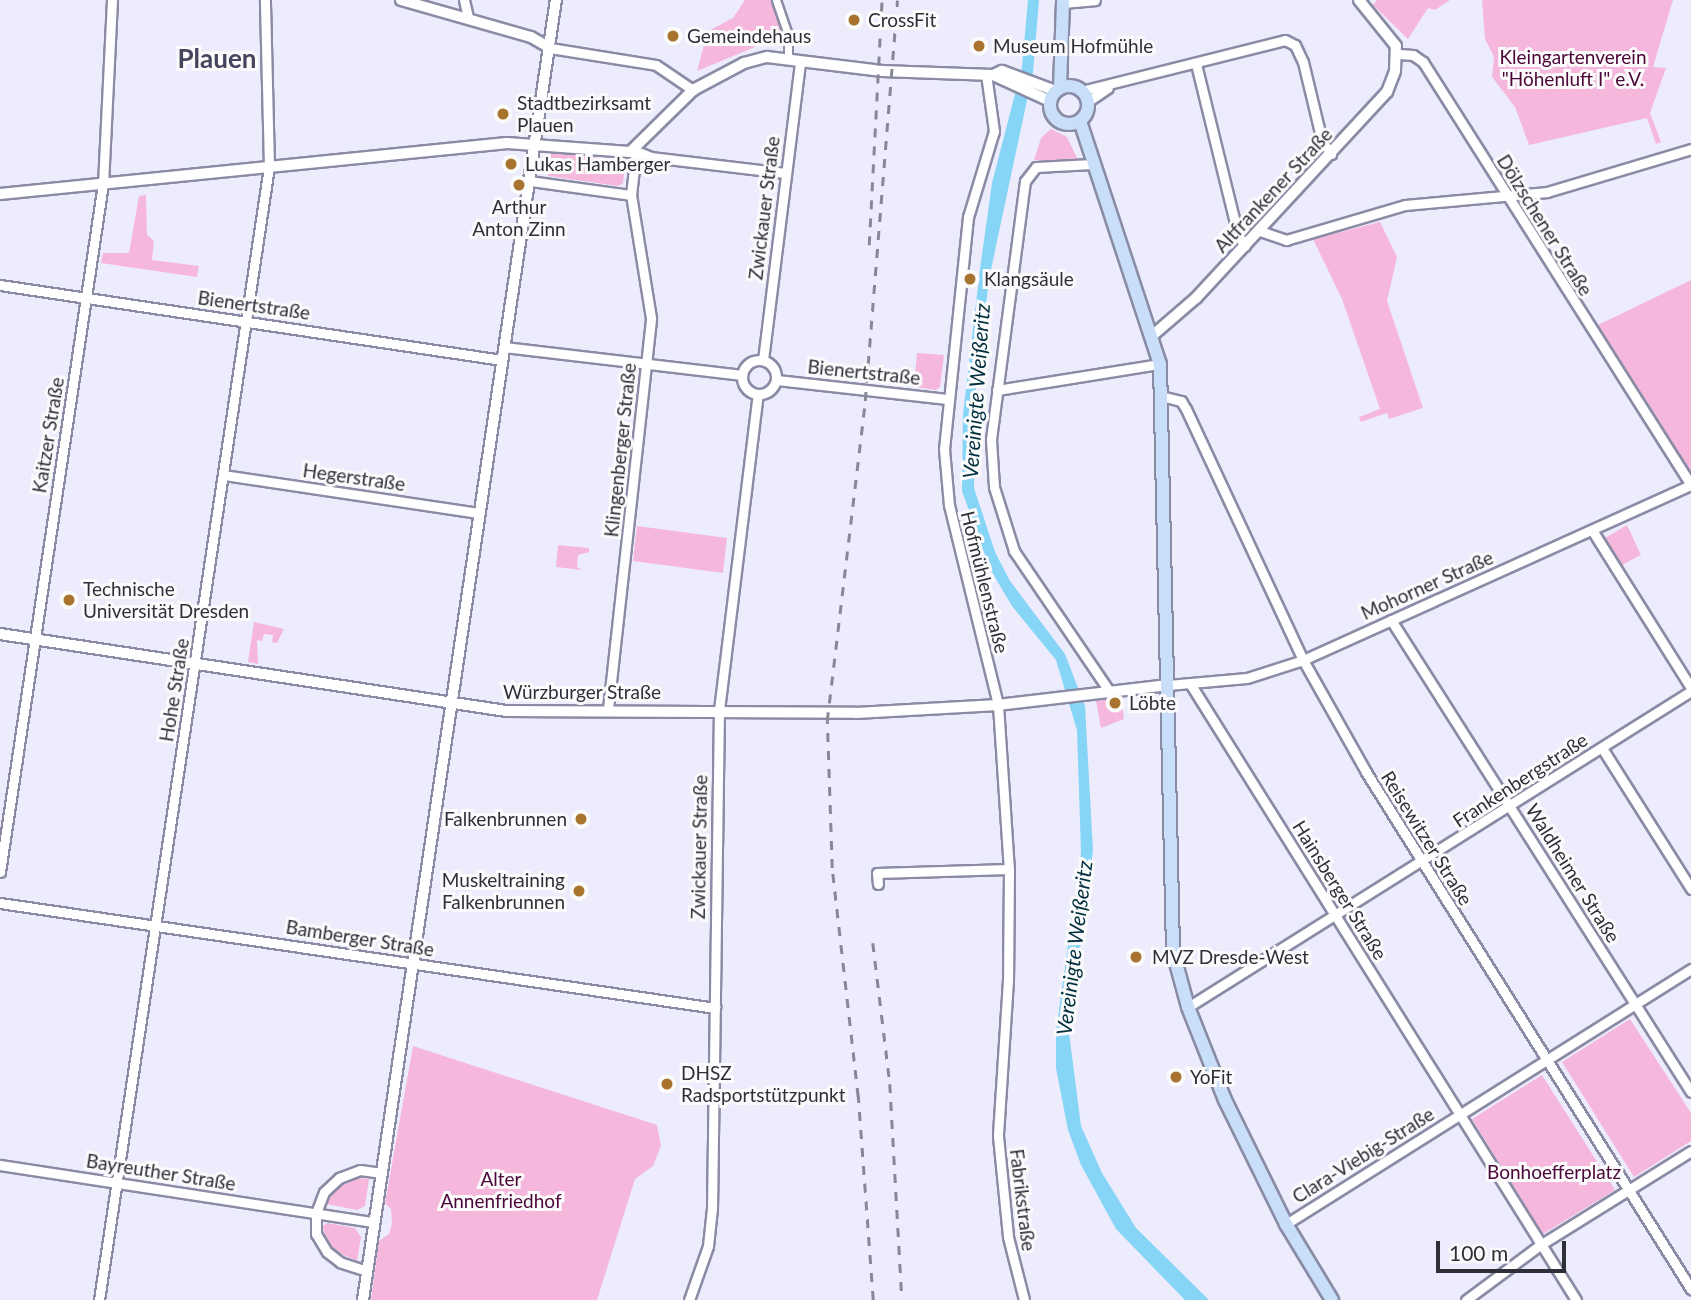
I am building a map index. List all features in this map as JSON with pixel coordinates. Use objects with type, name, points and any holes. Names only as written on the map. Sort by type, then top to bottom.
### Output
[{"type":"main road","points":[[1063,1],[1062,93],[1053,116],[1075,122]]},
{"type":"main road","points":[[1062,93],[1086,148],[1087,165],[1153,335],[1160,364],[1168,685],[1170,930],[1188,1007],[1225,1100],[1286,1224],[1332,1300]]},
{"type":"street","name":"Kaitzer Straße","points":[[0,873],[103,184],[112,0]]},
{"type":"street","name":"Hohe Straße","points":[[99,1300],[269,167],[265,0]]},
{"type":"street","points":[[401,0],[531,37],[550,48],[642,62],[668,70],[693,90]]},
{"type":"street","points":[[464,0],[468,18]]},
{"type":"street","points":[[363,1300],[556,0]]},
{"type":"street","points":[[776,0],[788,35],[788,59]]},
{"type":"street","points":[[1063,1],[1095,0]]},
{"type":"street","name":"Dölzschener Straße","points":[[1359,0],[1391,36],[1399,54],[1413,55],[1423,62],[1691,485]]},
{"type":"street","points":[[636,151],[693,90],[755,58],[788,59],[882,71],[989,74],[1062,93],[1109,87],[1291,41],[1303,62],[1322,141],[1331,154]]},
{"type":"street","name":"Altfrankener Straße","points":[[1153,335],[1166,328],[1245,246],[1387,92],[1399,54]]},
{"type":"street","name":"Zwickauer Straße","points":[[763,360],[800,61]]},
{"type":"street","points":[[1196,64],[1238,235],[1245,246]]},
{"type":"street","name":"Hofmühlenstraße","points":[[989,74],[994,131],[968,217],[947,399],[944,449],[949,505],[998,705],[1009,869],[1008,980],[997,1102]]},
{"type":"street","points":[[0,194],[536,142],[636,151],[651,157],[785,173]]},
{"type":"street","points":[[1259,231],[1286,240],[1405,205],[1572,187],[1691,149]]},
{"type":"street","name":"Klingenberger Straße","points":[[608,709],[651,318],[631,195],[636,151]]},
{"type":"street","points":[[1087,165],[1036,167],[1025,181],[991,440],[994,487],[1003,526],[1034,583],[1107,683],[1109,691]]},
{"type":"street","points":[[530,181],[631,195]]},
{"type":"street","name":"Bienertstraße","points":[[0,285],[502,360]]},
{"type":"street","points":[[504,347],[742,375]]},
{"type":"street","points":[[763,360],[773,367],[776,380],[770,391],[758,394],[746,388],[742,375],[750,363],[763,360]]},
{"type":"street","points":[[997,390],[1160,364]]},
{"type":"street","name":"Bienertstraße","points":[[776,380],[947,399]]},
{"type":"street","name":"Zwickauer Straße","points":[[689,1300],[708,1246],[712,1209],[719,710],[758,394]]},
{"type":"street","name":"Reisewitzer Straße","points":[[1161,396],[1181,401],[1186,409],[1303,660],[1421,863],[1691,1289]]},
{"type":"street","name":"Hegerstraße","points":[[224,475],[479,513]]},
{"type":"street","name":"Mohorner Straße","points":[[1168,685],[1247,678],[1303,660],[1691,485]]},
{"type":"street","points":[[1592,530],[1691,690]]},
{"type":"street","name":"Waldheimer Straße","points":[[1391,620],[1635,1004]]},
{"type":"street","name":"Würzburger Straße","points":[[0,634],[452,705],[506,711],[608,709],[856,713],[998,705],[1168,685]]},
{"type":"street","name":"Hainsberger Straße","points":[[1191,685],[1459,1115]]},
{"type":"street","name":"Frankenbergstraße","points":[[1188,1007],[1336,917],[1691,690]]},
{"type":"street","points":[[1602,748],[1691,889]]},
{"type":"street","points":[[878,884],[877,873],[1009,869]]},
{"type":"street","name":"Bamberger Straße","points":[[0,902],[715,1008]]},
{"type":"street","points":[[1576,1300],[1459,1115],[1691,969]]},
{"type":"street","points":[[1635,1004],[1691,1092]]},
{"type":"street","name":"Fabrikstraße","points":[[997,1102],[1003,1209],[1024,1300]]},
{"type":"street","name":"Clara-Viebig-Straße","points":[[1286,1224],[1459,1115]]},
{"type":"street","points":[[1466,1300],[1540,1245],[1691,1151]]},
{"type":"street","name":"Bayreuther Straße","points":[[0,1165],[374,1222]]},
{"type":"street","points":[[367,1271],[340,1262],[327,1252],[316,1234],[316,1213],[324,1192],[339,1178],[360,1170],[382,1173]]},
{"type":"green space","points":[[745,0],[771,0],[782,28],[762,42],[755,32],[750,35],[755,47],[697,71],[708,31],[733,18]]},
{"type":"green space","points":[[1377,0],[1450,0],[1435,10],[1428,8],[1408,39],[1373,5]]},
{"type":"green space","name":"Kleingartenverein \"Höhenluft I\" e.V.","points":[[1482,0],[1673,0],[1653,67],[1666,68],[1650,113],[1661,142],[1656,144],[1647,118],[1529,145],[1515,107],[1492,77],[1494,57],[1485,39]]},
{"type":"green space","points":[[1051,129],[1067,137],[1078,160],[1034,160],[1041,138]]},
{"type":"green space","points":[[551,152],[621,161],[625,166],[623,183],[618,186],[548,176]]},
{"type":"green space","points":[[146,195],[147,235],[154,241],[152,260],[199,266],[197,277],[101,263],[103,253],[129,253],[139,196]]},
{"type":"green space","points":[[1380,222],[1397,257],[1387,301],[1423,408],[1389,419],[1387,413],[1361,422],[1359,417],[1380,409],[1342,299],[1313,239]]},
{"type":"green space","points":[[1691,280],[1691,472],[1598,325]]},
{"type":"green space","points":[[917,353],[944,355],[940,387],[936,390],[914,387]]},
{"type":"green space","points":[[1627,525],[1641,555],[1622,565],[1605,538]]},
{"type":"green space","points":[[637,526],[727,538],[723,573],[633,561]]},
{"type":"green space","points":[[558,545],[589,548],[589,552],[578,555],[577,567],[582,570],[556,567]]},
{"type":"green space","points":[[254,622],[284,629],[277,643],[272,642],[273,635],[264,634],[262,641],[257,640],[258,664],[248,662]]},
{"type":"green space","points":[[1121,698],[1124,719],[1101,728],[1096,701]]},
{"type":"green space","name":"Bonhoefferplatz","points":[[1630,1019],[1691,1113],[1691,1141],[1634,1177],[1562,1062]]},
{"type":"green space","name":"Alter Annenfriedhof","points":[[413,1046],[657,1125],[661,1146],[653,1166],[635,1179],[597,1300],[371,1300],[379,1241],[389,1234],[392,1224],[391,1209],[385,1203]]},
{"type":"green space","name":"Bonhoefferplatz","points":[[1542,1075],[1615,1190],[1543,1234],[1472,1119]]},
{"type":"green space","points":[[357,1178],[369,1179],[365,1206],[357,1210],[326,1204],[332,1191]]},
{"type":"green space","points":[[327,1223],[355,1228],[361,1237],[357,1261],[333,1250],[322,1227]]},
{"type":"water","name":"Vereinigte Weißeritz","points":[[1028,0],[1039,0],[1033,72],[989,279],[974,406],[974,488],[995,552],[1010,581],[1065,654],[1085,706],[1093,851],[1069,1033],[1081,1126],[1102,1173],[1136,1228],[1209,1300],[1185,1300],[1116,1229],[1081,1165],[1068,1130],[1056,1068],[1056,1032],[1081,852],[1077,730],[1056,660],[1012,606],[990,569],[962,491],[963,414],[980,269],[992,183],[1022,67]]},
{"type":"railway","points":[[869,245],[882,0]]},
{"type":"railway","points":[[873,1300],[858,1097],[832,868],[827,721],[865,401],[897,0]]},
{"type":"railway","points":[[873,943],[890,1084],[902,1300]]},
{"type":"place","name":"CrossFit","points":[[854,20]]},
{"type":"place","name":"Gemeindehaus","points":[[673,36]]},
{"type":"place","name":"Museum Hofmühle","points":[[979,46]]},
{"type":"place","name":"Stadtbezirksamt Plauen","points":[[503,114]]},
{"type":"place","name":"Lukas Hamberger","points":[[511,164]]},
{"type":"place","name":"Arthur Anton Zinn","points":[[519,185]]},
{"type":"place","name":"Klangsäule","points":[[970,279]]},
{"type":"place","name":"Technische Universität Dresden","points":[[69,600]]},
{"type":"place","name":"Löbte","points":[[1115,703]]},
{"type":"place","name":"Falkenbrunnen","points":[[581,819]]},
{"type":"place","name":"Muskeltraining Falkenbrunnen","points":[[579,891]]},
{"type":"place","name":"MVZ Dresde-West","points":[[1136,957]]},
{"type":"place","name":"YoFit","points":[[1176,1077]]},
{"type":"place","name":"DHSZ Radsportstützpunkt","points":[[667,1084]]},
{"type":"district","name":"Plauen","points":[[217,59]]}]
